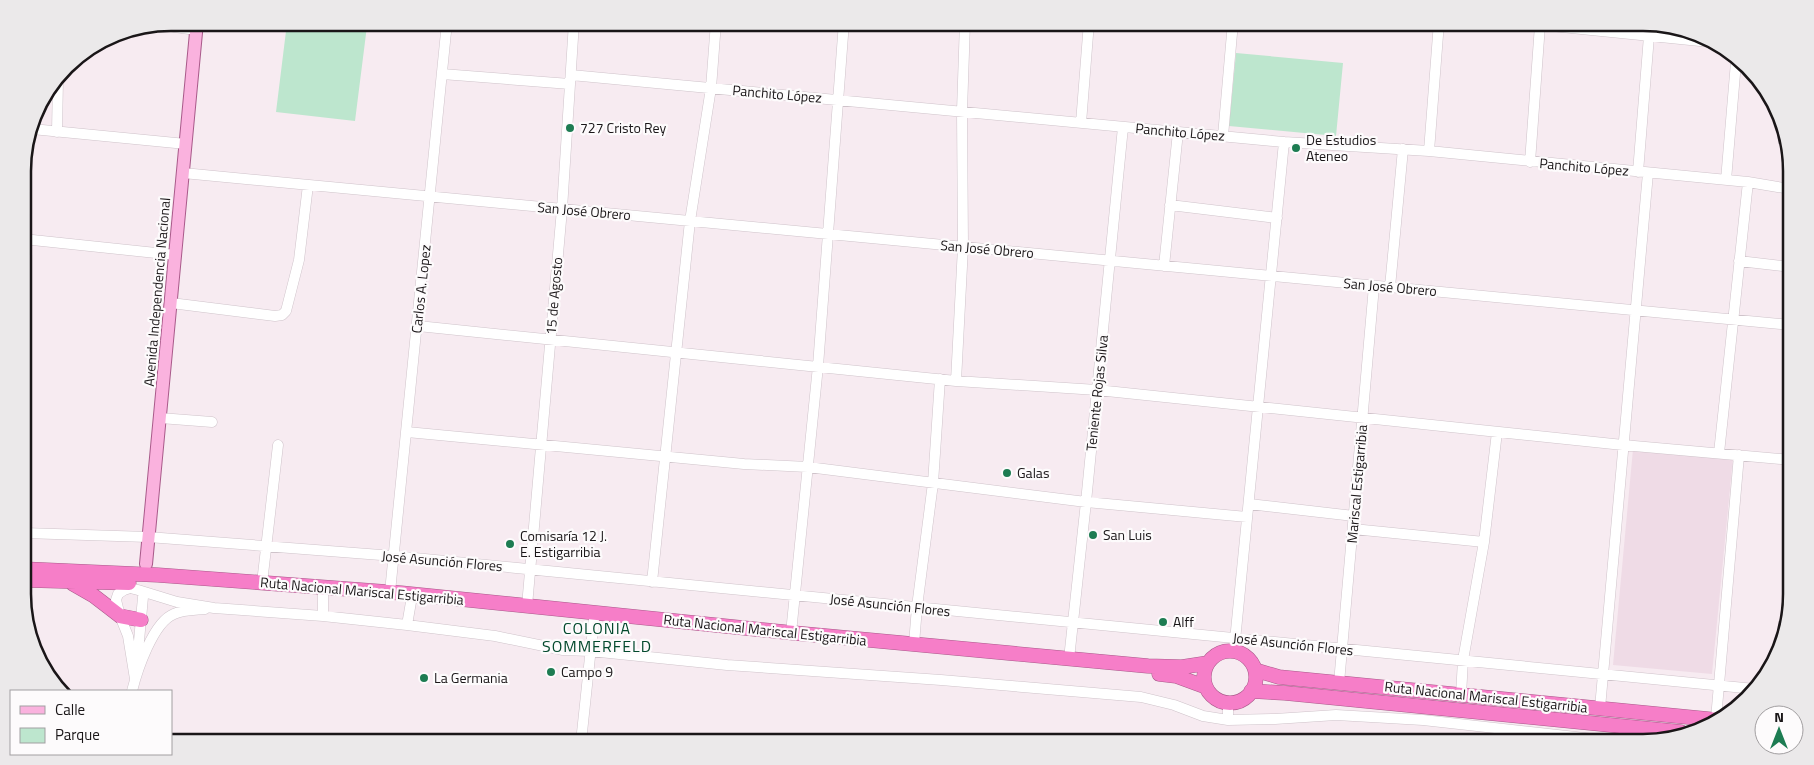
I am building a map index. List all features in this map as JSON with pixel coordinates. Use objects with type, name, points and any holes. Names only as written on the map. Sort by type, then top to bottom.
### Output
[{"type":"highway","name":"Ruta Nacional Mariscal Estigarribia","points":[[31,569],[158,575],[390,592],[791,633],[1148,666],[1182,667],[1208,663]]},
{"type":"highway","name":"Ruta Nacional Mariscal Estigarribia","points":[[31,580],[195,586],[526,612],[1176,676],[1206,687]]},
{"type":"highway","points":[[60,581],[74,584],[85,590],[120,616],[141,620]]},
{"type":"highway","points":[[1235,645],[1248,658],[1255,670],[1256,682],[1251,691],[1241,701],[1228,703],[1209,694],[1204,675],[1208,663],[1218,654],[1235,645]]},
{"type":"highway","name":"Ruta Nacional Mariscal Estigarribia","points":[[1255,670],[1279,677],[1706,718]]},
{"type":"highway","name":"Ruta Nacional Mariscal Estigarribia","points":[[1251,691],[1670,731]]},
{"type":"main road","name":"Avenida Independencia Nacional","points":[[146,564],[196,32]]},
{"type":"street","points":[[956,381],[963,247],[964,31]]},
{"type":"street","points":[[1081,123],[1088,31]]},
{"type":"street","points":[[1223,136],[1232,31]]},
{"type":"street","points":[[1429,151],[1438,31]]},
{"type":"street","points":[[1530,162],[1540,31]]},
{"type":"street","points":[[1625,31],[1649,36],[1691,40]]},
{"type":"street","name":"Carlos A. Lopez","points":[[390,592],[446,32]]},
{"type":"street","name":"15 de Agosto","points":[[527,606],[562,209],[573,32]]},
{"type":"street","points":[[652,582],[690,221],[711,88],[715,32]]},
{"type":"street","points":[[791,633],[818,366],[843,32]]},
{"type":"street","points":[[1600,708],[1635,310],[1649,36]]},
{"type":"street","points":[[1726,180],[1736,67]]},
{"type":"street","name":"Panchito López","points":[[442,74],[711,88],[1284,142],[1429,151],[1748,182],[1783,188]]},
{"type":"street","points":[[56,132],[58,90]]},
{"type":"street","name":"Teniente Rojas Silva","points":[[1069,659],[1123,127]]},
{"type":"street","points":[[38,130],[186,144]]},
{"type":"street","points":[[1164,266],[1178,132]]},
{"type":"street","points":[[1235,645],[1284,142]]},
{"type":"street","points":[[1390,287],[1403,149]]},
{"type":"street","name":"San José Obrero","points":[[183,173],[1783,324]]},
{"type":"street","points":[[1719,453],[1748,182]]},
{"type":"street","points":[[171,303],[275,316],[282,315],[286,311],[299,260],[308,185]]},
{"type":"street","points":[[1170,205],[1277,218]]},
{"type":"street","points":[[32,240],[175,255]]},
{"type":"street","points":[[1739,261],[1783,265]]},
{"type":"street","name":"Mariscal Estigarribia","points":[[1339,683],[1374,286]]},
{"type":"street","points":[[418,326],[956,381],[1097,390],[1623,445],[1783,459]]},
{"type":"street","points":[[914,644],[916,607],[933,483],[940,379]]},
{"type":"street","points":[[160,418],[212,422]]},
{"type":"street","points":[[407,432],[744,464],[808,467],[1086,502],[1247,517]]},
{"type":"street","points":[[1460,695],[1463,660],[1484,542],[1497,432]]},
{"type":"street","points":[[262,583],[278,445]]},
{"type":"street","points":[[1717,712],[1739,455]]},
{"type":"street","points":[[1248,504],[1354,516]]},
{"type":"street","points":[[1353,529],[1484,542]]},
{"type":"street","name":"José Asunción Flores","points":[[31,533],[148,537],[394,556],[1072,622],[1235,645],[1342,649],[1746,688]]},
{"type":"street","points":[[135,679],[128,636],[116,600],[118,594],[130,588],[177,602],[214,608],[323,616],[407,625],[495,636],[563,650],[727,665],[1141,697],[1174,705],[1203,716],[1228,720],[1275,720],[1336,714],[1424,720],[1538,733]]},
{"type":"street","points":[[322,595],[323,616]]},
{"type":"street","points":[[132,690],[143,597]]},
{"type":"street","points":[[407,625],[410,602]]},
{"type":"street","points":[[135,679],[162,622],[174,614],[214,608]]},
{"type":"street","points":[[582,734],[594,619]]},
{"type":"street","points":[[1228,703],[1228,720]]},
{"type":"street","points":[[1607,733],[1608,725]]},
{"type":"shaded area","points":[[1633,449],[1733,458],[1712,674],[1613,665]]},
{"type":"green space","points":[[286,32],[366,32],[355,121],[276,112]]},
{"type":"green space","points":[[1236,53],[1343,63],[1336,136],[1229,126]]},
{"type":"place","name":"727 Cristo Rey","points":[[570,128]]},
{"type":"place","name":"De Estudios Ateneo","points":[[1296,148]]},
{"type":"place","name":"Galas","points":[[1007,473]]},
{"type":"place","name":"San Luis","points":[[1093,535]]},
{"type":"place","name":"Comisaría 12 J. E. Estigarribia","points":[[510,544]]},
{"type":"place","name":"Alff","points":[[1163,622]]},
{"type":"place","name":"Campo 9","points":[[551,672]]},
{"type":"place","name":"La Germania","points":[[424,678]]},
{"type":"district","name":"COLONIA SOMMERFELD","points":[[597,637]]}]
